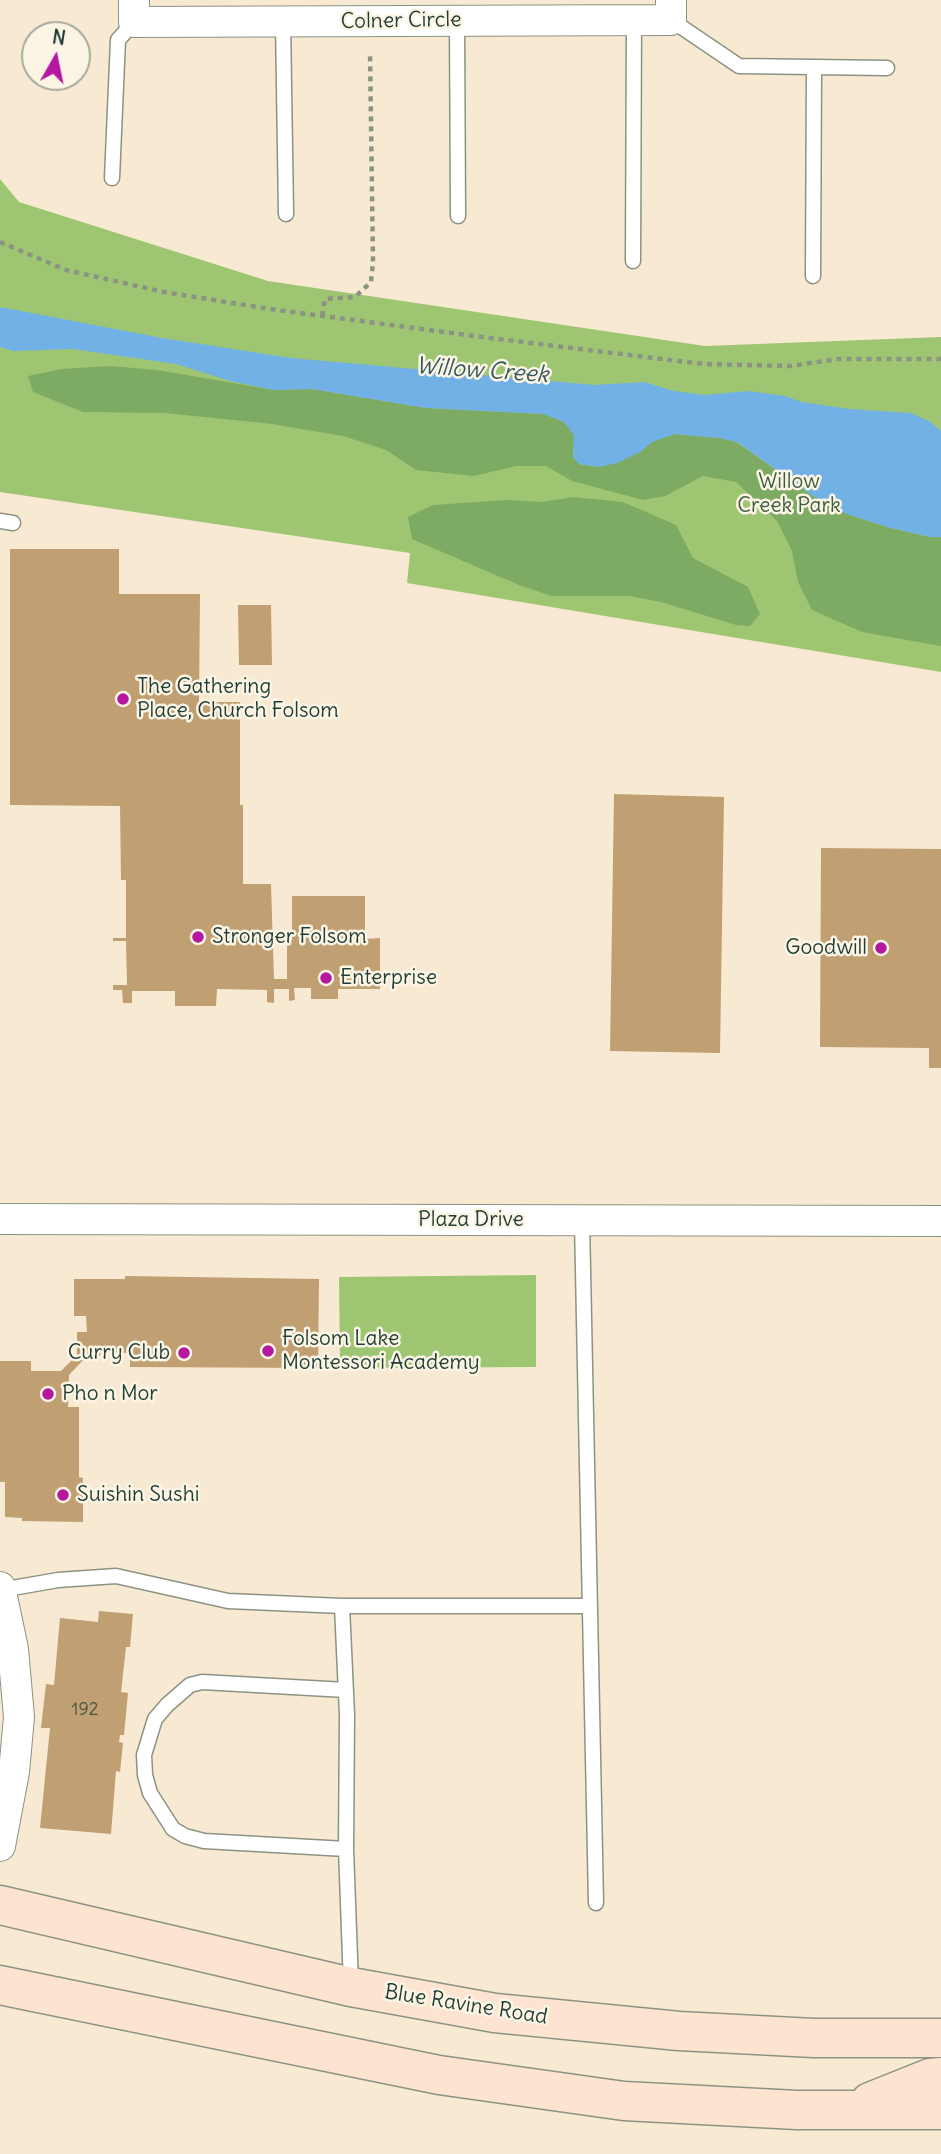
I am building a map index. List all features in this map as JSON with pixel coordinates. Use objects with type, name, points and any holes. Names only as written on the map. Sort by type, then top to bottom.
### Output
[{"type":"main road","name":"Blue Ravine Road","points":[[0,1905],[351,1987],[495,2013],[679,2031],[814,2038],[941,2038]]},
{"type":"main road","points":[[0,1985],[439,2075],[624,2101],[797,2110],[941,2110]]},
{"type":"main road","points":[[848,2110],[930,2078],[941,2077]]},
{"type":"street","name":"Colner Circle","points":[[134,11],[283,22],[634,18],[671,10]]},
{"type":"street","name":"Plaza Drive","points":[[0,1219],[941,1221]]},
{"type":"street","points":[[0,1588],[13,1649],[19,1717],[14,1772],[0,1846]]},
{"type":"lane","points":[[671,10],[739,66],[887,68]]},
{"type":"lane","points":[[112,178],[118,40],[134,11]]},
{"type":"lane","points":[[633,261],[634,18]]},
{"type":"lane","points":[[457,20],[458,216]]},
{"type":"lane","points":[[283,22],[286,214]]},
{"type":"lane","points":[[813,276],[814,67]]},
{"type":"lane","points":[[582,1221],[596,1903]]},
{"type":"lane","points":[[0,1588],[116,1576],[228,1601],[342,1606],[590,1606]]},
{"type":"lane","points":[[342,1606],[351,1987]]},
{"type":"lane","points":[[346,1690],[202,1682],[190,1685],[155,1719],[144,1755],[145,1775],[150,1793],[173,1829],[185,1836],[204,1841],[346,1849]]},
{"type":"path","points":[[322,316],[325,299],[355,297],[371,282],[373,262],[369,21]]},
{"type":"path","points":[[0,242],[66,270],[164,292],[322,316],[703,364],[790,366],[838,359],[941,359]]},
{"type":"green space","name":"Willow Creek Park","points":[[0,179],[19,202],[268,281],[705,346],[941,337],[941,672],[407,583],[410,553],[0,492]]},
{"type":"green space","points":[[110,366],[157,370],[274,390],[312,389],[426,408],[544,414],[564,422],[574,435],[573,457],[579,464],[599,467],[640,452],[651,442],[675,434],[736,442],[813,496],[847,514],[887,527],[941,537],[941,646],[862,632],[812,610],[798,582],[792,551],[777,521],[736,482],[703,476],[665,496],[643,500],[572,481],[546,466],[516,466],[474,476],[416,470],[386,450],[343,436],[272,424],[165,413],[83,412],[33,392],[28,376],[62,369]]},
{"type":"green space","points":[[573,497],[623,502],[676,525],[693,558],[748,587],[760,614],[750,626],[736,625],[661,602],[629,596],[551,596],[412,539],[408,517],[433,505],[506,500],[542,502]]},
{"type":"green space","points":[[536,1275],[536,1367],[340,1368],[339,1277]]},
{"type":"water","points":[[0,307],[162,338],[291,358],[595,385],[644,382],[674,391],[704,395],[749,391],[849,409],[910,413],[929,421],[941,431],[941,537],[887,527],[847,514],[813,496],[737,442],[675,434],[652,442],[640,452],[617,463],[599,467],[579,464],[573,457],[574,435],[564,422],[544,414],[426,408],[312,389],[274,390],[230,381],[176,364],[72,349],[13,351],[0,347]]},
{"type":"building","points":[[10,549],[119,549],[119,594],[200,594],[199,702],[240,702],[243,884],[271,884],[274,979],[287,979],[287,940],[292,940],[292,896],[365,896],[365,939],[380,938],[380,989],[338,989],[338,999],[311,999],[311,988],[294,988],[295,1000],[289,1001],[289,989],[274,989],[274,1003],[267,1002],[267,990],[217,989],[216,1006],[175,1006],[175,991],[132,991],[132,1003],[123,1003],[122,990],[113,990],[113,985],[127,985],[126,941],[113,941],[113,938],[126,938],[126,880],[121,880],[120,806],[10,805]]},
{"type":"building","points":[[238,605],[271,605],[272,665],[239,665]]},
{"type":"building","points":[[614,794],[724,797],[720,1053],[610,1051]]},
{"type":"building","name":"Goodwill","points":[[821,848],[941,849],[941,1068],[929,1068],[929,1048],[820,1047]]},
{"type":"building","points":[[125,1276],[319,1279],[318,1368],[130,1367],[130,1353],[101,1352],[100,1356],[87,1356],[69,1375],[68,1407],[79,1407],[79,1477],[83,1478],[83,1522],[22,1521],[22,1518],[5,1517],[5,1482],[0,1482],[0,1361],[31,1361],[31,1371],[61,1371],[77,1355],[77,1332],[87,1332],[86,1316],[74,1316],[74,1279],[125,1279]]},
{"type":"building","points":[[99,1611],[133,1614],[121,1692],[128,1693],[124,1735],[120,1735],[119,1742],[123,1743],[120,1772],[116,1771],[111,1834],[40,1828],[50,1728],[41,1728],[46,1684],[54,1685],[60,1618],[98,1622]]},
{"type":"place","name":"The Gathering Place, Church Folsom","points":[[123,699]]},
{"type":"place","name":"Stronger Folsom","points":[[198,937]]},
{"type":"place","name":"Goodwill","points":[[881,948]]},
{"type":"place","name":"Enterprise","points":[[326,978]]},
{"type":"place","name":"Folsom Lake Montessori Academy","points":[[268,1351]]},
{"type":"place","name":"Curry Club","points":[[184,1353]]},
{"type":"place","name":"Pho n Mor","points":[[48,1394]]},
{"type":"place","name":"Suishin Sushi","points":[[63,1495]]},
{"type":"water label","name":"Willow Creek","points":[[482,371]]}]
